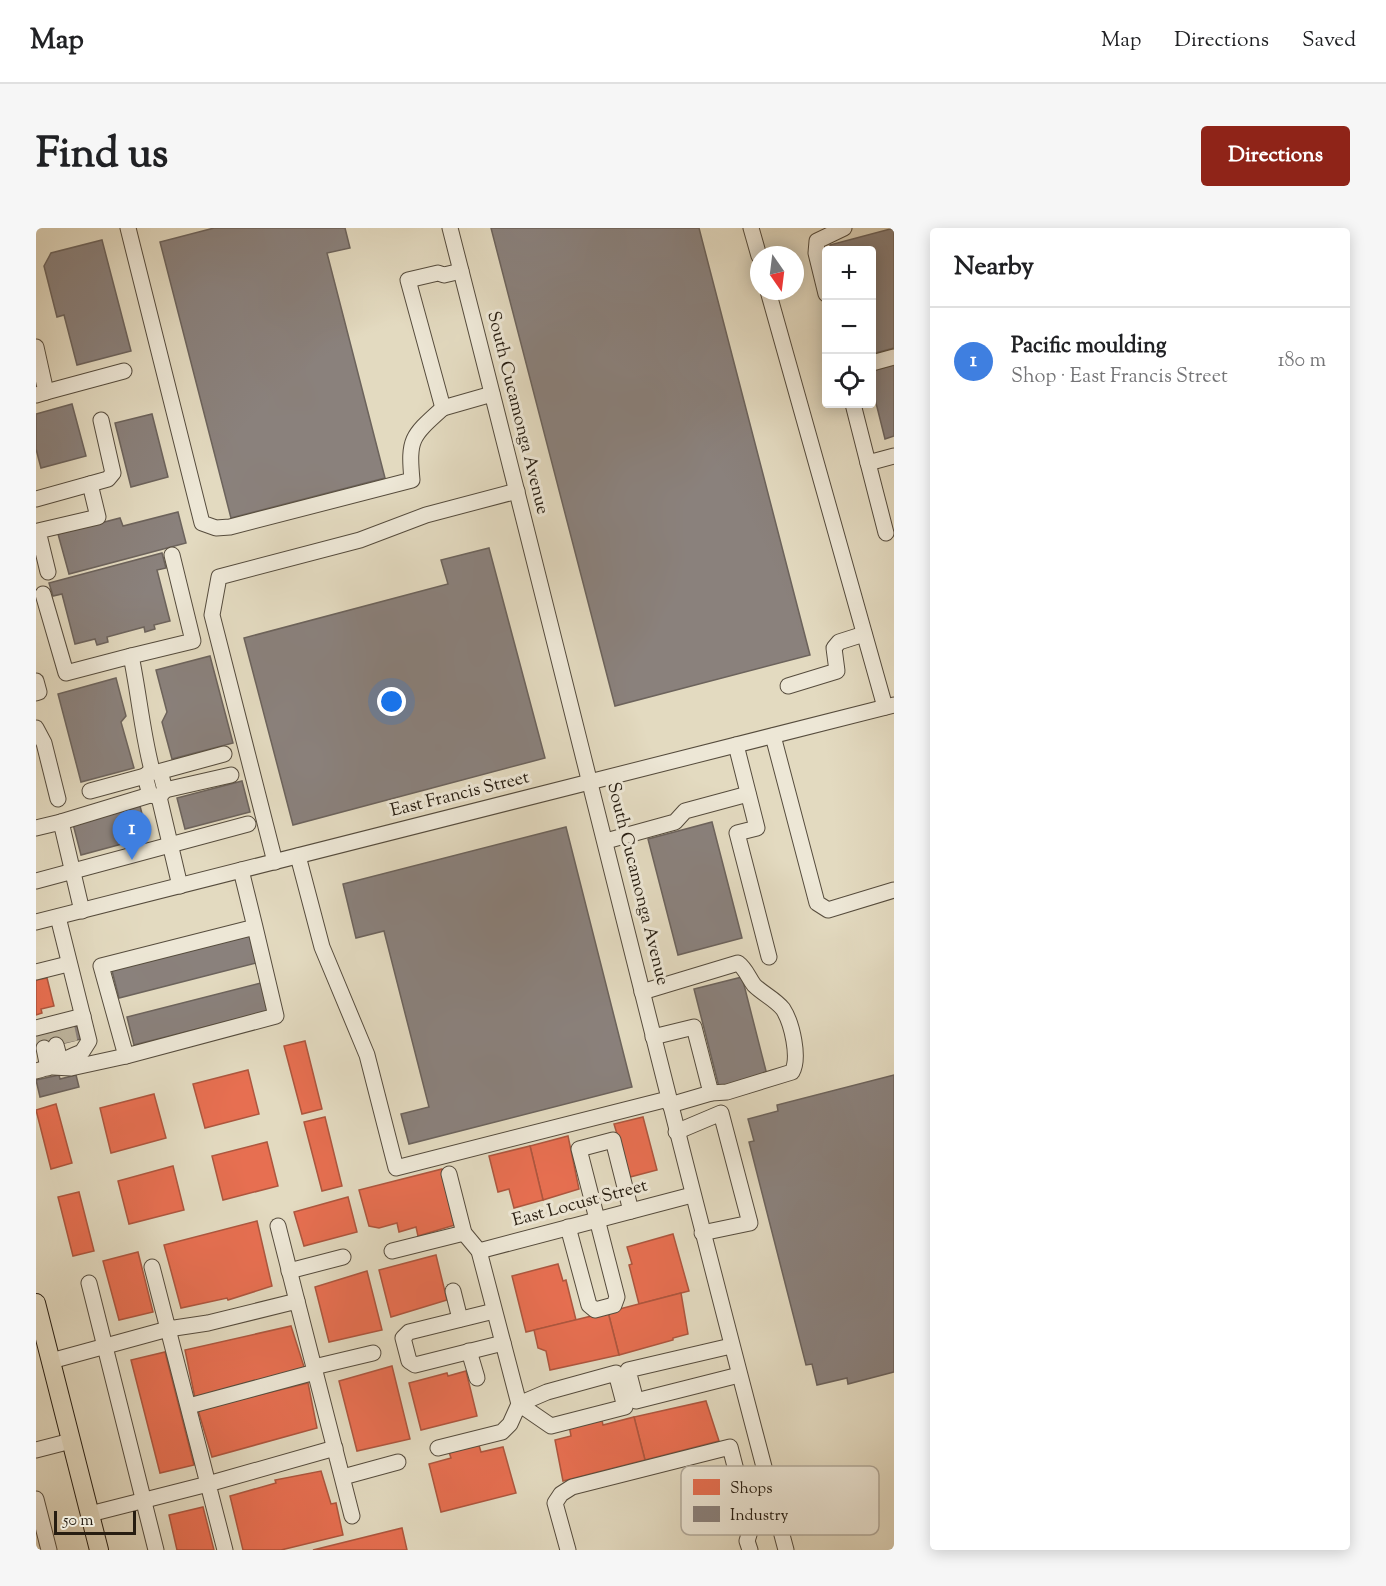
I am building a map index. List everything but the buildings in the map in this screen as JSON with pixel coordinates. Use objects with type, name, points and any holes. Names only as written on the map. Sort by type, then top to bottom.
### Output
[{"type":"main road","points":[[36,1303],[99,1550]]},
{"type":"street","name":"South Cucamonga Avenue","points":[[450,228],[592,781],[676,1132],[763,1466]]},
{"type":"street","points":[[751,228],[756,246]]},
{"type":"street","points":[[822,278],[816,253],[817,241],[844,228]]},
{"type":"street","points":[[125,229],[202,524],[216,528],[230,527],[412,480],[409,451],[416,432],[443,408],[492,394]]},
{"type":"street","points":[[443,408],[410,285],[440,282],[444,275],[461,271]]},
{"type":"street","points":[[771,300],[864,634],[891,709]]},
{"type":"street","points":[[36,347],[41,393],[124,371]]},
{"type":"street","points":[[876,362],[894,357]]},
{"type":"street","points":[[854,408],[886,533]]},
{"type":"street","points":[[36,499],[108,479],[113,473],[101,420]]},
{"type":"street","points":[[868,463],[894,456]]},
{"type":"street","points":[[48,572],[37,528],[98,517],[90,484]]},
{"type":"street","points":[[275,862],[212,615],[219,577],[360,540],[426,514],[517,491]]},
{"type":"street","points":[[43,594],[66,673],[193,641],[172,555]]},
{"type":"street","points":[[788,686],[837,671],[834,648],[839,642],[864,634]]},
{"type":"street","points":[[131,656],[140,701],[143,739],[180,886]]},
{"type":"street","points":[[36,681],[39,692],[36,693]]},
{"type":"street","name":"East Francis Street","points":[[36,922],[736,745],[891,709]]},
{"type":"street","points":[[36,728],[44,743],[58,799]]},
{"type":"street","points":[[773,736],[817,903],[828,910],[894,890]]},
{"type":"street","points":[[736,745],[757,828],[737,833],[769,957]]},
{"type":"street","points":[[90,791],[224,754]]},
{"type":"street","points":[[36,828],[231,775]]},
{"type":"street","points":[[606,841],[675,822],[685,811],[748,794]]},
{"type":"street","points":[[61,822],[82,911]]},
{"type":"street","points":[[36,881],[248,824]]},
{"type":"street","points":[[298,856],[322,947],[367,1055],[396,1168],[669,1102],[727,1092],[784,1077],[792,1072],[797,1063],[784,1011],[754,984],[746,970],[738,963],[642,992]]},
{"type":"street","points":[[53,1043],[71,1068],[126,1056],[276,1016],[241,870]]},
{"type":"street","points":[[53,1043],[87,1047],[89,1041],[58,917]]},
{"type":"street","points":[[126,1056],[101,966],[255,927]]},
{"type":"street","points":[[36,972],[68,964]]},
{"type":"street","points":[[53,1043],[82,1016]]},
{"type":"street","points":[[653,1037],[694,1027],[711,1093]]},
{"type":"street","points":[[676,1132],[721,1113],[750,1223],[702,1233]]},
{"type":"street","points":[[568,1227],[589,1305],[595,1310],[617,1302],[579,1149],[613,1140],[631,1211]]},
{"type":"street","points":[[438,1448],[502,1432],[510,1425],[519,1404],[479,1251],[464,1233],[449,1174]]},
{"type":"street","name":"East Locust Street","points":[[479,1251],[692,1195]]},
{"type":"street","points":[[278,1226],[352,1516]]},
{"type":"street","points":[[392,1251],[464,1233]]},
{"type":"street","points":[[289,1270],[344,1257]]},
{"type":"street","points":[[152,1267],[225,1550]]},
{"type":"street","points":[[89,1283],[156,1550]]},
{"type":"street","points":[[453,1291],[460,1319]]},
{"type":"street","points":[[51,1361],[168,1329],[208,1323],[297,1301]]},
{"type":"street","points":[[494,1311],[409,1332],[403,1338],[409,1361],[415,1365],[503,1343]]},
{"type":"street","points":[[732,1346],[628,1370],[636,1401],[739,1375]]},
{"type":"street","points":[[469,1352],[477,1378]]},
{"type":"street","points":[[189,1406],[373,1353]]},
{"type":"street","points":[[616,1373],[625,1407],[551,1426],[519,1404],[547,1392],[616,1373]]},
{"type":"street","points":[[568,1550],[555,1503],[561,1494],[572,1487],[756,1439]]},
{"type":"street","points":[[36,1450],[71,1441]]},
{"type":"street","points":[[730,1447],[735,1466]]},
{"type":"street","points":[[90,1514],[335,1448]]},
{"type":"street","points":[[343,1477],[398,1462]]},
{"type":"street","points":[[36,1498],[49,1550]]},
{"type":"street","points":[[749,1535],[747,1541],[750,1550]]},
{"type":"street","name":"South Cucamonga Avenue","points":[[782,1535],[786,1550]]},
{"type":"tunnel","points":[[67,1028],[70,1042]]},
{"type":"tunnel","points":[[53,1032],[56,1045]]},
{"type":"tunnel","points":[[40,1035],[44,1048]]},
{"type":"place","name":"Pacific moulding","points":[[132,860]]}]
